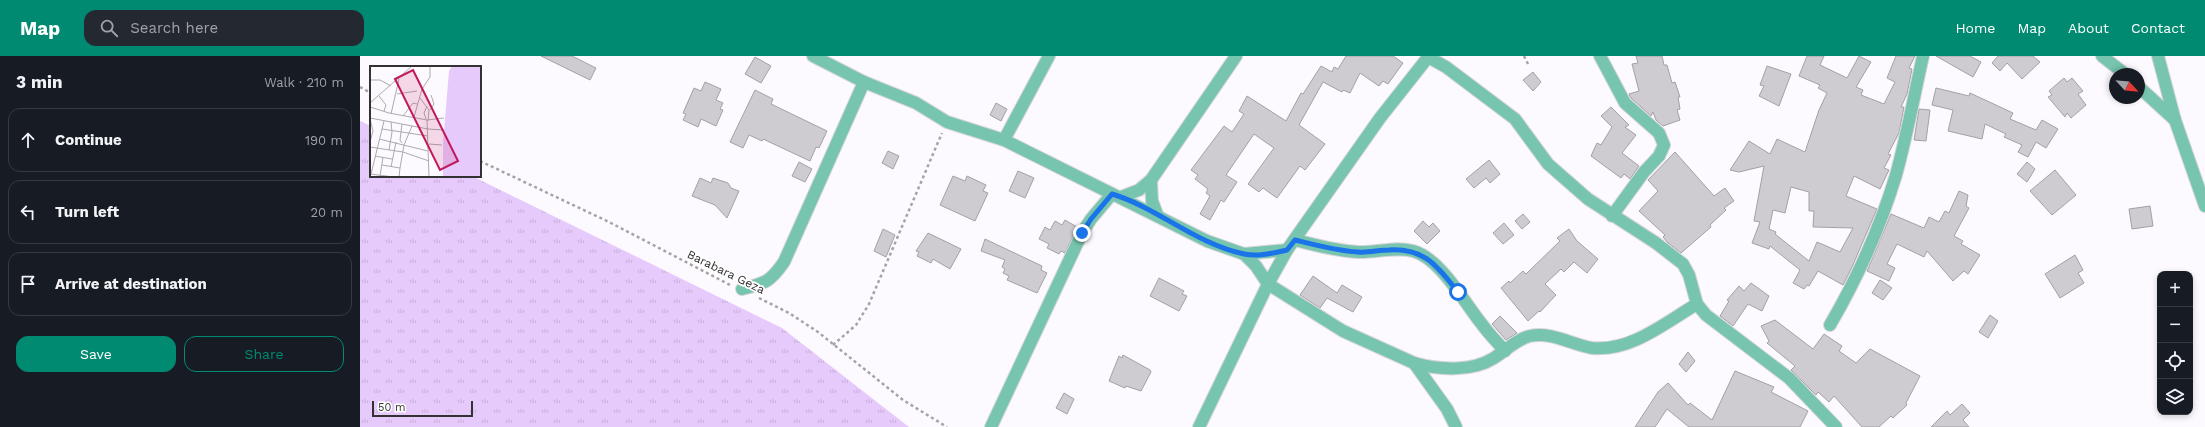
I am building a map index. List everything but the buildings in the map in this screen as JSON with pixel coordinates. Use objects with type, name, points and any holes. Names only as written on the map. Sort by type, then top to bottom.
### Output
[{"type":"street","points":[[813,56],[864,82],[916,102],[947,122],[1004,140],[1117,196],[1157,214],[1207,241],[1244,254],[1287,250]]},
{"type":"street","points":[[1004,140],[1049,56]]},
{"type":"street","points":[[992,427],[1082,233],[1091,219],[1117,196],[1139,190],[1151,180],[1236,56]]},
{"type":"street","points":[[1600,56],[1625,103],[1658,134],[1664,145],[1659,156],[1644,172],[1612,216]]},
{"type":"street","points":[[1830,325],[1866,257],[1887,201],[1906,136],[1923,56]]},
{"type":"street","points":[[2102,56],[2117,68]]},
{"type":"street","points":[[2158,56],[2175,120],[2205,206]]},
{"type":"street","points":[[1199,427],[1268,284],[1287,250],[1380,118],[1428,57],[1446,67],[1515,119],[1548,164],[1588,199],[1612,216],[1656,243],[1683,264],[1689,275],[1697,304],[1713,322],[1789,378],[1836,427]]},
{"type":"street","points":[[742,289],[760,285],[772,278],[784,262],[864,82]]},
{"type":"street","points":[[2145,92],[2175,120]]},
{"type":"street","points":[[1151,180],[1152,201],[1157,214]]},
{"type":"street","points":[[1295,240],[1359,252],[1399,250],[1413,251],[1421,255],[1439,270],[1481,324],[1505,351]]},
{"type":"street","points":[[1244,254],[1256,266],[1268,284],[1343,330],[1414,363],[1438,367],[1478,366],[1530,336],[1545,336],[1592,348],[1605,348],[1628,343],[1697,304]]},
{"type":"street","points":[[1414,363],[1447,409],[1456,427]]},
{"type":"path","points":[[1524,56],[1528,64]]},
{"type":"path","points":[[360,87],[370,92]]},
{"type":"path","points":[[833,345],[856,325],[869,304],[947,122]]},
{"type":"path","name":"Barabara Geza","points":[[481,161],[609,222],[724,283],[742,289],[789,313],[818,332],[903,400],[947,427]]},
{"type":"green space","points":[[360,121],[370,126],[370,177],[474,177],[782,328],[909,427],[360,427]]},
{"type":"route","points":[[1082,233],[1091,219],[1112,194],[1157,214],[1207,241],[1244,254],[1273,253],[1287,250],[1295,240],[1337,250],[1359,252],[1399,250],[1413,251],[1430,260],[1458,292]]}]
